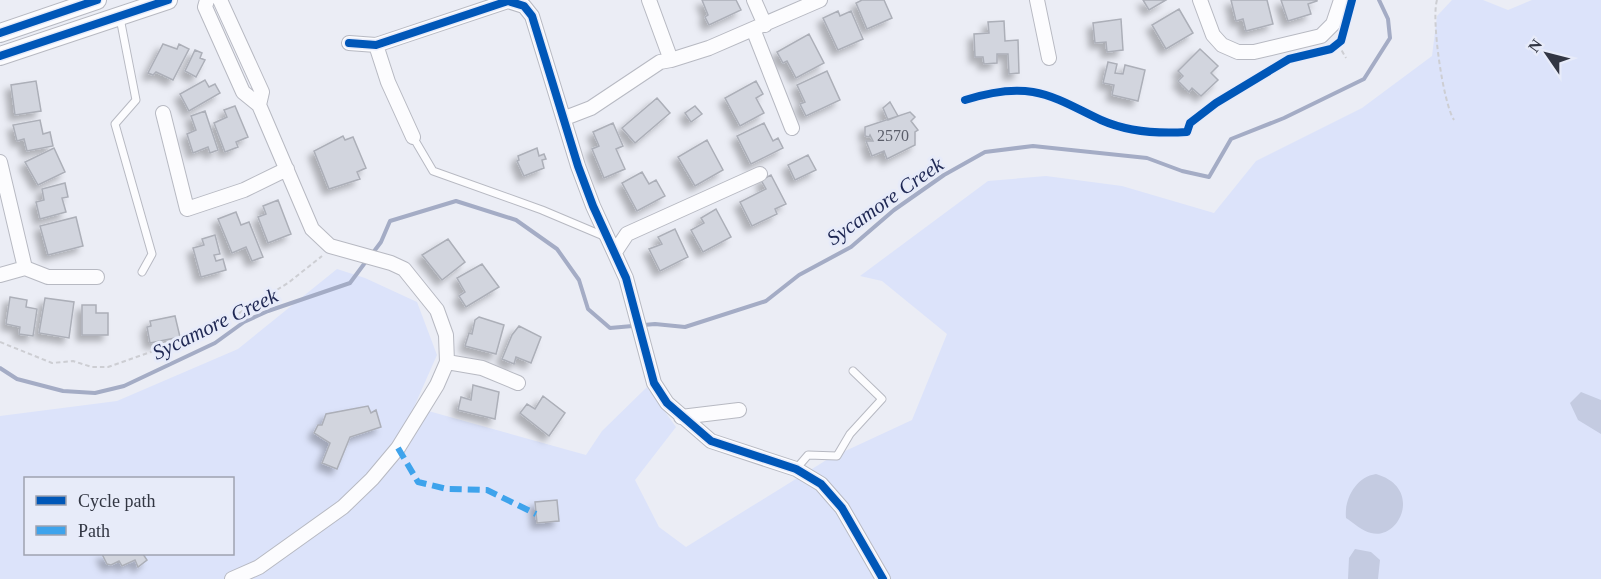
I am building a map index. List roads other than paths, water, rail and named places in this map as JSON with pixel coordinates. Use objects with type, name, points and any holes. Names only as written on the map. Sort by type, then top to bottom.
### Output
[{"type":"main road","points":[[0,33],[97,0]]},
{"type":"main road","points":[[0,56],[168,0]]},
{"type":"street","points":[[207,0],[205,7],[243,92],[260,105],[312,229],[334,248],[391,263],[404,269],[437,310],[446,335],[447,362],[437,385],[398,448],[372,478],[343,507],[259,567],[232,579]]},
{"type":"street","points":[[220,0],[262,92],[260,105]]},
{"type":"street","points":[[649,0],[671,60]]},
{"type":"street","points":[[754,0],[759,27],[792,128]]},
{"type":"street","points":[[565,118],[591,108],[660,62],[759,27],[820,0]]},
{"type":"street","points":[[1037,0],[1049,58]]},
{"type":"street","points":[[1200,0],[1213,35],[1222,45],[1238,52],[1254,52],[1321,36],[1333,24],[1341,0]]},
{"type":"street","points":[[349,43],[376,45],[508,1],[524,6],[532,16],[589,196],[626,278],[654,383],[666,403],[711,441],[796,469],[821,484],[842,508],[883,579]]},
{"type":"street","points":[[376,45],[388,82],[413,137]]},
{"type":"street","points":[[163,113],[187,209],[244,190],[287,169]]},
{"type":"street","points":[[0,162],[25,268]]},
{"type":"street","points":[[615,252],[627,234],[760,174]]},
{"type":"street","points":[[0,275],[25,268],[48,278],[97,277]]},
{"type":"street","points":[[447,362],[482,368],[518,383]]},
{"type":"street","points":[[681,417],[739,410]]},
{"type":"lane","points":[[120,15],[136,100],[115,124],[152,254],[142,272]]},
{"type":"lane","points":[[413,137],[433,171],[542,210],[608,238]]},
{"type":"lane","points":[[796,469],[808,455],[837,456],[850,434],[882,399],[853,371]]},
{"type":"waterway","name":"Sycamore Creek","points":[[372,254],[381,242],[390,221],[456,201],[516,220],[557,249],[579,280],[588,309],[610,328],[655,324],[685,327],[766,301],[799,275],[851,247],[894,210],[944,175],[985,152],[1033,146],[1147,158],[1182,171],[1209,177],[1231,139],[1284,118],[1364,79],[1390,38],[1388,19],[1379,0]]},
{"type":"waterway","name":"Sycamore Creek","points":[[0,368],[17,379],[63,391],[95,393],[124,386],[215,343],[244,322],[268,311],[350,283],[367,260]]}]
